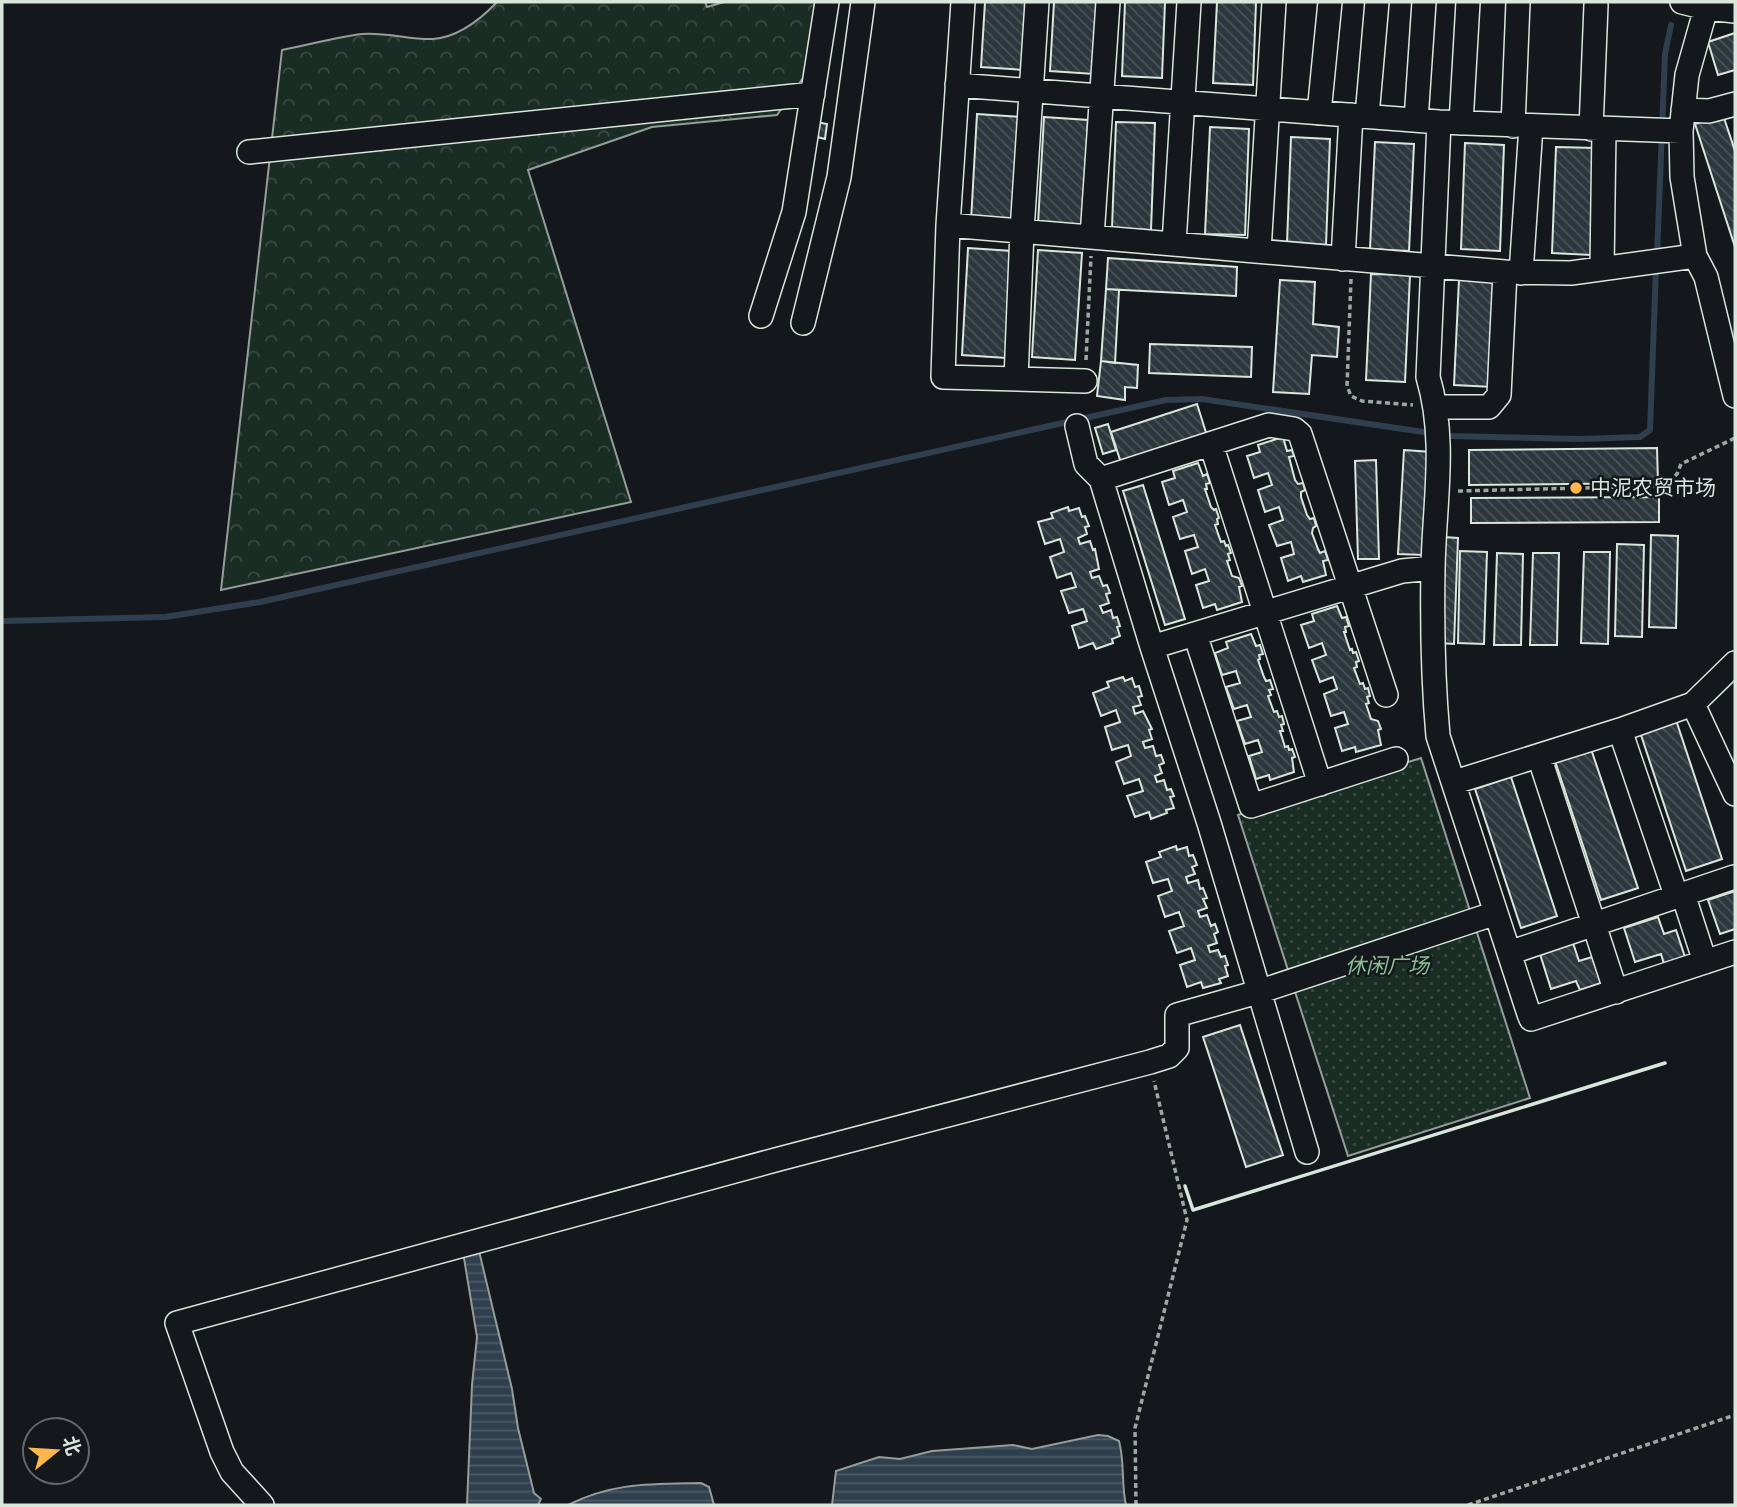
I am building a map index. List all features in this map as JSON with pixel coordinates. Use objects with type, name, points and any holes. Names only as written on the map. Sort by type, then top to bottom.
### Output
[{"type":"street","points":[[761,316],[794,212],[827,2]]},
{"type":"street","points":[[803,324],[839,177],[863,2]]},
{"type":"street","points":[[964,2],[948,225],[943,377],[1085,381]]},
{"type":"street","points":[[1016,379],[1022,231],[1037,2]]},
{"type":"street","points":[[1092,237],[1108,2]]},
{"type":"street","points":[[1174,243],[1189,2]]},
{"type":"street","points":[[1259,251],[1274,2]]},
{"type":"street","points":[[1319,113],[1330,2]]},
{"type":"street","points":[[1347,259],[1359,116],[1377,2]]},
{"type":"street","points":[[1424,2],[1439,122],[1428,377],[1437,424],[1438,491],[1433,568],[1436,716],[1438,736],[1509,953],[1531,1019],[1735,952]]},
{"type":"street","points":[[1439,122],[1468,2]]},
{"type":"street","points":[[1437,424],[1489,407],[1499,395],[1513,273],[1522,126],[1518,2]]},
{"type":"street","points":[[1682,2],[1735,11]]},
{"type":"street","points":[[1595,5],[1601,269]]},
{"type":"street","points":[[1706,8],[1671,126],[1695,256],[1706,277],[1730,355],[1735,396]]},
{"type":"street","points":[[957,85],[1439,122],[1598,129],[1671,126],[1735,104]]},
{"type":"street","points":[[249,152],[813,94]]},
{"type":"street","points":[[948,225],[1513,273],[1571,273],[1695,256]]},
{"type":"street","points":[[1101,479],[1269,425],[1294,429],[1300,434],[1386,695]]},
{"type":"street","points":[[1077,426],[1086,464],[1101,479],[1209,823],[1307,1152]]},
{"type":"street","points":[[1211,444],[1320,784]]},
{"type":"street","points":[[1152,647],[1402,570],[1433,568]]},
{"type":"street","points":[[1195,634],[1251,806],[1396,760]]},
{"type":"street","points":[[1455,782],[1693,704],[1735,663]]},
{"type":"street","points":[[1693,704],[1735,794]]},
{"type":"street","points":[[1620,730],[1705,962]]},
{"type":"street","points":[[1539,756],[1616,992]]},
{"type":"street","points":[[1509,953],[1734,877]]},
{"type":"street","points":[[262,1505],[232,1472],[222,1452],[177,1322],[1150,1062],[1169,1056],[1177,1048],[1177,1016],[1496,913]]},
{"type":"path","points":[[1085,381],[1092,237]]},
{"type":"path","points":[[1347,259],[1347,386],[1351,396],[1437,424]]},
{"type":"path","points":[[1438,491],[1664,486],[1676,474],[1681,464],[1735,438]]},
{"type":"path","points":[[1136,1505],[1135,1428],[1187,1220],[1150,1062]]},
{"type":"path","points":[[1468,1505],[1735,1415]]},
{"type":"green space","points":[[497,2],[705,2],[707,7],[724,2],[818,2],[805,75],[777,115],[652,127],[528,170],[631,502],[221,590],[282,50],[362,34],[442,38],[468,26]]},
{"type":"green space","name":"休闲广场","points":[[1421,758],[1530,1098],[1348,1156],[1238,815]]},
{"type":"water","points":[[479,1251],[534,1493],[541,1499],[538,1505],[467,1505],[472,1385],[477,1337],[463,1252]]},
{"type":"water","points":[[1098,1435],[1119,1441],[1126,1505],[832,1505],[836,1471],[879,1457],[900,1459],[932,1451],[1013,1445],[1032,1449]]},
{"type":"water","points":[[701,1483],[709,1487],[714,1505],[568,1505],[617,1488]]},
{"type":"building","points":[[985,2],[1029,2],[1025,70],[981,67]]},
{"type":"building","points":[[1054,2],[1098,2],[1094,74],[1050,71]]},
{"type":"building","points":[[1125,2],[1165,2],[1162,78],[1122,76]]},
{"type":"building","points":[[1217,2],[1256,2],[1253,85],[1213,83]]},
{"type":"building","points":[[1735,33],[1735,70],[1718,75],[1708,42]]},
{"type":"building","points":[[977,114],[1021,117],[1015,224],[971,221]]},
{"type":"building","points":[[1723,115],[1735,151],[1735,247],[1695,124]]},
{"type":"building","points":[[1044,117],[1088,120],[1082,227],[1038,224]]},
{"type":"building","points":[[816,122],[827,124],[825,139],[813,136]]},
{"type":"building","points":[[1116,122],[1155,123],[1151,230],[1112,228]]},
{"type":"building","points":[[1210,127],[1249,129],[1245,235],[1205,234]]},
{"type":"building","points":[[1291,137],[1330,139],[1326,245],[1287,243]]},
{"type":"building","points":[[1375,142],[1414,144],[1409,251],[1370,249]]},
{"type":"building","points":[[1465,143],[1504,145],[1500,251],[1461,249]]},
{"type":"building","points":[[1556,147],[1596,148],[1591,255],[1552,253]]},
{"type":"building","points":[[968,248],[1012,251],[1006,358],[962,355]]},
{"type":"building","points":[[1038,250],[1082,253],[1075,360],[1032,357]]},
{"type":"building","points":[[1108,258],[1237,267],[1236,296],[1106,289]]},
{"type":"building","points":[[1371,274],[1410,275],[1405,382],[1366,380]]},
{"type":"building","points":[[1459,279],[1498,280],[1493,387],[1454,385]]},
{"type":"building","points":[[1280,280],[1315,282],[1313,324],[1339,327],[1337,357],[1312,355],[1309,394],[1273,392]]},
{"type":"building","points":[[1106,289],[1119,290],[1115,363],[1101,361]]},
{"type":"building","points":[[1150,344],[1252,347],[1251,377],[1149,373]]},
{"type":"building","points":[[1101,361],[1138,365],[1137,388],[1125,387],[1125,400],[1097,396]]},
{"type":"building","points":[[1197,404],[1209,442],[1123,469],[1111,432]]},
{"type":"building","points":[[1108,424],[1116,450],[1103,454],[1095,428]]},
{"type":"building","points":[[1283,437],[1287,451],[1292,450],[1294,456],[1289,457],[1295,480],[1298,484],[1303,483],[1305,490],[1301,492],[1301,497],[1307,515],[1310,519],[1314,518],[1316,526],[1312,533],[1320,553],[1325,551],[1328,560],[1323,561],[1326,575],[1303,582],[1301,576],[1288,581],[1281,558],[1294,554],[1291,542],[1277,546],[1269,525],[1283,520],[1279,507],[1265,512],[1258,490],[1272,485],[1268,473],[1254,478],[1247,456],[1260,452],[1258,445]]},
{"type":"building","points":[[1657,448],[1658,483],[1469,485],[1469,450]]},
{"type":"building","points":[[1404,450],[1432,452],[1425,555],[1398,554]]},
{"type":"building","points":[[1376,460],[1379,559],[1358,559],[1355,461]]},
{"type":"building","points":[[1198,463],[1203,476],[1207,474],[1210,483],[1206,484],[1205,489],[1211,507],[1216,509],[1219,518],[1218,524],[1215,525],[1221,542],[1224,541],[1226,546],[1228,545],[1231,553],[1228,554],[1230,560],[1227,561],[1232,576],[1239,578],[1242,586],[1239,587],[1242,602],[1217,610],[1215,604],[1203,608],[1196,585],[1209,581],[1205,569],[1192,574],[1185,551],[1198,547],[1194,535],[1180,539],[1173,517],[1187,512],[1183,500],[1169,505],[1162,482],[1175,478],[1173,471]]},
{"type":"building","points":[[1143,485],[1185,619],[1165,625],[1123,491]]},
{"type":"building","points":[[1659,497],[1659,522],[1471,523],[1471,498]]},
{"type":"building","points":[[1068,507],[1069,511],[1079,508],[1082,517],[1085,516],[1089,526],[1085,527],[1087,534],[1078,538],[1080,544],[1090,541],[1093,550],[1095,549],[1099,569],[1090,572],[1092,578],[1099,576],[1110,593],[1106,594],[1109,603],[1100,606],[1103,613],[1111,610],[1113,618],[1117,617],[1120,626],[1117,627],[1120,636],[1112,639],[1113,643],[1096,649],[1093,643],[1079,648],[1072,626],[1087,621],[1083,609],[1069,613],[1061,591],[1076,587],[1071,573],[1057,578],[1050,557],[1064,552],[1060,539],[1045,544],[1038,522],[1053,518],[1051,513]]},
{"type":"building","points":[[1651,535],[1678,536],[1676,628],[1649,627]]},
{"type":"building","points":[[1443,537],[1458,538],[1454,644],[1439,643]]},
{"type":"building","points":[[1617,544],[1644,545],[1642,637],[1615,636]]},
{"type":"building","points":[[1460,551],[1487,552],[1484,644],[1458,643]]},
{"type":"building","points":[[1584,552],[1610,552],[1608,644],[1581,643]]},
{"type":"building","points":[[1497,553],[1523,554],[1521,645],[1494,645]]},
{"type":"building","points":[[1533,553],[1559,553],[1557,645],[1530,645]]},
{"type":"building","points":[[1337,606],[1349,626],[1345,627],[1344,632],[1350,650],[1356,652],[1359,661],[1354,668],[1360,684],[1363,683],[1365,689],[1368,688],[1370,696],[1367,697],[1369,703],[1366,704],[1371,719],[1378,721],[1381,729],[1378,730],[1381,745],[1356,752],[1355,747],[1342,751],[1335,728],[1348,724],[1344,712],[1331,716],[1324,694],[1337,689],[1333,677],[1320,682],[1312,660],[1326,655],[1322,643],[1309,648],[1301,625],[1314,621],[1312,614]]},
{"type":"building","points":[[1251,634],[1263,654],[1259,655],[1258,660],[1266,681],[1270,680],[1273,689],[1269,690],[1271,695],[1268,696],[1274,712],[1277,711],[1279,717],[1282,716],[1284,724],[1281,725],[1283,731],[1280,731],[1285,747],[1292,749],[1295,757],[1292,758],[1294,772],[1270,780],[1269,775],[1256,779],[1249,756],[1262,752],[1258,740],[1245,744],[1237,721],[1251,717],[1247,705],[1234,709],[1226,687],[1240,683],[1236,671],[1222,675],[1215,653],[1228,648],[1226,642]]},
{"type":"building","points":[[1123,677],[1125,681],[1132,678],[1135,687],[1139,686],[1142,696],[1138,697],[1141,705],[1133,707],[1135,714],[1143,711],[1152,729],[1149,730],[1152,739],[1143,742],[1145,748],[1153,746],[1156,756],[1161,755],[1164,763],[1159,765],[1162,773],[1155,776],[1157,782],[1164,780],[1167,790],[1171,789],[1174,796],[1170,797],[1174,808],[1151,819],[1149,812],[1135,817],[1127,796],[1143,791],[1139,779],[1124,784],[1116,762],[1131,756],[1128,745],[1112,750],[1105,727],[1120,722],[1116,710],[1101,716],[1093,693],[1109,687],[1107,682]]},
{"type":"building","points":[[1676,720],[1722,859],[1686,871],[1640,732]]},
{"type":"building","points":[[1591,749],[1638,888],[1601,900],[1555,761]]},
{"type":"building","points":[[1511,777],[1557,916],[1521,928],[1475,789]]},
{"type":"building","points":[[1176,846],[1177,850],[1187,847],[1189,856],[1193,855],[1197,865],[1192,867],[1195,874],[1186,877],[1188,883],[1198,880],[1200,889],[1203,888],[1207,898],[1203,899],[1207,908],[1198,911],[1200,917],[1207,915],[1211,926],[1215,924],[1218,932],[1214,934],[1217,943],[1208,946],[1210,952],[1218,950],[1221,957],[1225,956],[1228,965],[1225,966],[1228,976],[1219,979],[1221,983],[1203,988],[1201,982],[1187,987],[1180,965],[1195,960],[1191,948],[1177,953],[1169,931],[1184,926],[1179,912],[1165,917],[1158,896],[1172,891],[1168,879],[1153,883],[1146,862],[1161,857],[1159,852]]},
{"type":"building","points":[[1735,891],[1735,929],[1720,934],[1708,900]]},
{"type":"building","points":[[1658,917],[1664,934],[1676,930],[1685,957],[1664,964],[1661,954],[1635,962],[1624,928]]},
{"type":"building","points":[[1573,943],[1579,961],[1592,957],[1601,983],[1580,990],[1576,981],[1551,989],[1540,954]]},
{"type":"building","points":[[1240,1025],[1283,1155],[1246,1167],[1203,1037]]},
{"type":"waterway","points":[[1657,257],[1665,54],[1671,25]]},
{"type":"waterway","points":[[2,621],[165,617],[260,602],[1166,400],[1202,399],[1450,436],[1580,439],[1640,437],[1650,430],[1656,267]]},
{"type":"wall","points":[[1185,1186],[1193,1210],[1665,1063]]},
{"type":"place","name":"中泥农贸市场","points":[[1576,488]]}]
